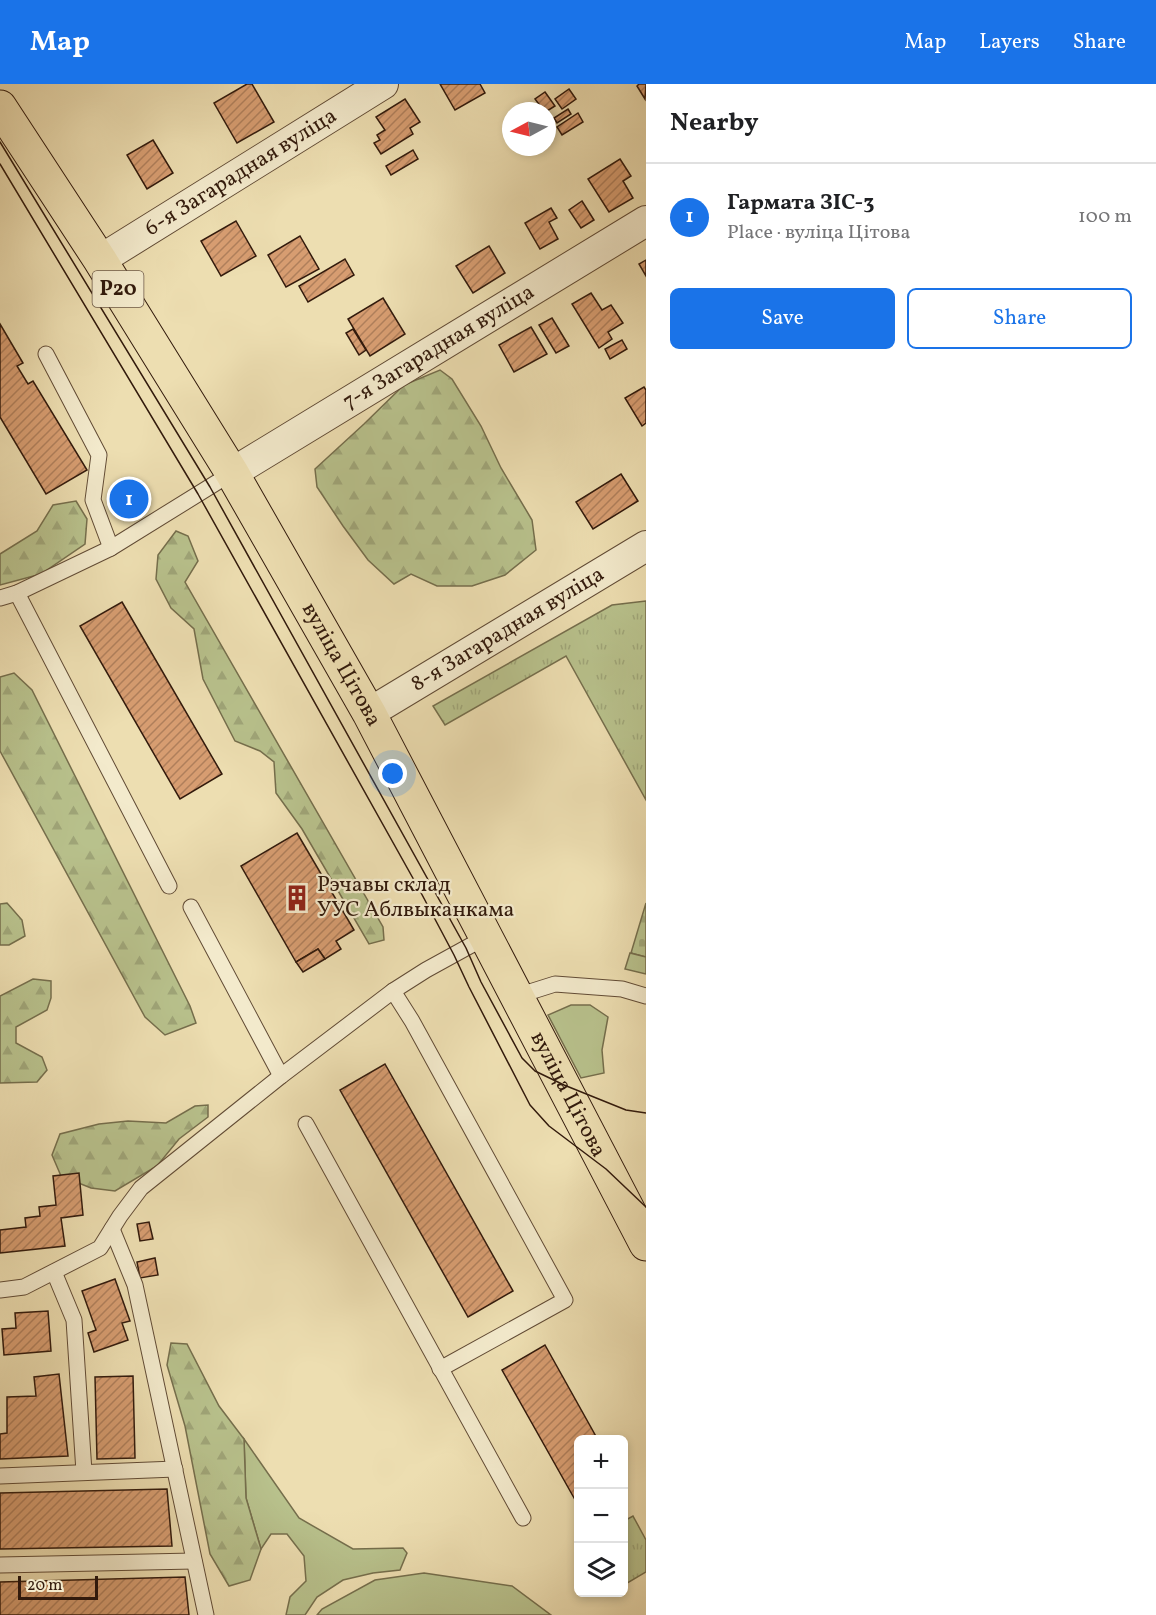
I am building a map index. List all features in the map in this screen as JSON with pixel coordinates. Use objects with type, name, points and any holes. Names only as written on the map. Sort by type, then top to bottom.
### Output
[{"type":"main road","name":"вуліца Цітова","points":[[0,107],[100,260],[231,473],[369,713],[646,1244]]},
{"type":"street","name":"6-я Загарадная вуліца","points":[[100,260],[383,84]]},
{"type":"street","name":"7-я Загарадная вуліца","points":[[231,473],[646,221]]},
{"type":"street","name":"8-я Загарадная вуліца","points":[[369,713],[644,552]]},
{"type":"lane","points":[[46,354],[99,455],[93,500],[111,548]]},
{"type":"lane","points":[[0,598],[17,593],[111,548],[231,473]]},
{"type":"lane","points":[[17,593],[169,886]]},
{"type":"lane","points":[[192,907],[281,1076]]},
{"type":"lane","points":[[0,1290],[24,1287],[100,1248],[141,1188],[281,1076],[393,991],[486,937]]},
{"type":"lane","points":[[517,996],[555,984],[622,989],[646,996]]},
{"type":"lane","points":[[393,991],[418,1031],[565,1300],[440,1370]]},
{"type":"lane","points":[[306,1124],[523,1518]]},
{"type":"lane","points":[[112,1229],[135,1285],[206,1615]]},
{"type":"lane","points":[[54,1272],[74,1320],[84,1472]]},
{"type":"lane","points":[[0,1476],[175,1469]]},
{"type":"lane","points":[[0,1565],[194,1561]]},
{"type":"green space","points":[[440,370],[452,379],[481,426],[501,468],[532,520],[536,550],[505,575],[472,586],[437,586],[411,574],[394,584],[368,560],[343,526],[317,487],[315,469],[404,385]]},
{"type":"green space","points":[[76,501],[87,519],[85,544],[41,574],[0,585],[0,554],[37,531],[53,505]]},
{"type":"green space","points":[[176,531],[188,536],[198,561],[185,582],[383,927],[384,940],[369,944],[302,829],[276,793],[274,762],[260,751],[235,741],[203,679],[194,629],[171,608],[156,579],[158,555]]},
{"type":"green space","points":[[646,601],[646,800],[566,656],[445,725],[433,706],[612,605]]},
{"type":"green space","points":[[14,673],[32,690],[190,1006],[196,1023],[165,1035],[145,1017],[0,751],[0,677]]},
{"type":"green space","points":[[7,903],[22,920],[25,936],[9,945],[0,945],[0,904]]},
{"type":"green space","points":[[646,903],[646,957],[631,953]]},
{"type":"green space","points":[[630,953],[646,957],[646,974],[625,969]]},
{"type":"green space","points":[[33,979],[51,981],[51,998],[47,1010],[16,1027],[16,1043],[42,1057],[47,1070],[37,1082],[0,1083],[0,996]]},
{"type":"green space","points":[[571,1005],[590,1005],[608,1017],[602,1050],[604,1073],[581,1078],[548,1015]]},
{"type":"green space","points":[[208,1105],[208,1117],[179,1139],[157,1166],[115,1191],[91,1188],[61,1176],[52,1155],[60,1134],[99,1124],[128,1121],[166,1123],[195,1106]]},
{"type":"green space","points":[[171,1343],[187,1344],[219,1406],[244,1439],[246,1498],[261,1549],[250,1580],[229,1586],[210,1554],[185,1426],[167,1365]]},
{"type":"green space","points":[[244,1439],[299,1518],[353,1549],[403,1548],[407,1553],[400,1570],[343,1580],[317,1597],[305,1615],[286,1615],[290,1597],[306,1581],[304,1556],[287,1534],[271,1534],[261,1549],[246,1498]]},
{"type":"green space","points":[[633,1516],[646,1540],[646,1572],[628,1583],[628,1543],[628,1519]]},
{"type":"green space","points":[[424,1573],[512,1586],[551,1615],[317,1615],[322,1609],[375,1580]]},
{"type":"building","points":[[247,84],[252,84],[274,122],[237,143],[214,103]]},
{"type":"building","points":[[440,84],[480,84],[485,93],[455,110]]},
{"type":"building","points":[[646,84],[645,99],[637,86]]},
{"type":"building","points":[[569,89],[576,99],[562,109],[555,99]]},
{"type":"building","points":[[545,92],[552,102],[537,102],[535,99]]},
{"type":"building","points":[[405,99],[420,122],[410,128],[413,134],[381,154],[374,143],[380,140],[377,135],[385,130],[376,117]]},
{"type":"building","points":[[568,109],[571,114],[557,123],[556,117]]},
{"type":"building","points":[[578,113],[583,122],[562,135],[557,127]]},
{"type":"building","points":[[153,140],[173,173],[147,189],[127,155]]},
{"type":"building","points":[[413,150],[418,159],[391,175],[386,166]]},
{"type":"building","points":[[620,159],[631,176],[623,181],[633,198],[609,212],[588,179]]},
{"type":"building","points":[[582,201],[594,220],[581,228],[569,210]]},
{"type":"building","points":[[551,208],[557,218],[549,222],[558,239],[540,249],[525,223]]},
{"type":"building","points":[[236,221],[256,256],[221,276],[201,241]]},
{"type":"building","points":[[300,236],[319,269],[286,287],[268,255]]},
{"type":"building","points":[[489,246],[505,273],[473,293],[456,266]]},
{"type":"building","points":[[345,259],[354,275],[308,302],[299,286]]},
{"type":"building","points":[[646,260],[646,276],[639,264]]},
{"type":"building","points":[[591,293],[602,310],[611,305],[623,323],[608,332],[612,339],[599,348],[572,304]]},
{"type":"building","points":[[383,298],[405,334],[370,356],[348,319]]},
{"type":"building","points":[[552,318],[569,346],[556,353],[539,325]]},
{"type":"building","points":[[0,324],[23,363],[17,366],[28,384],[33,381],[87,470],[46,494],[0,417]]},
{"type":"building","points":[[531,327],[547,354],[514,372],[499,345]]},
{"type":"building","points":[[353,329],[366,350],[359,355],[346,333]]},
{"type":"building","points":[[622,340],[627,349],[610,359],[605,349]]},
{"type":"building","points":[[644,387],[646,390],[646,423],[642,426],[625,398]]},
{"type":"building","points":[[621,474],[638,501],[593,529],[576,502]]},
{"type":"building","points":[[122,602],[222,774],[180,799],[80,626]]},
{"type":"building","name":"Рэчавы склад УУС Аблвыканкама","points":[[297,833],[354,930],[336,941],[341,949],[325,959],[318,949],[296,962],[241,866]]},
{"type":"building","points":[[318,949],[325,959],[303,972],[296,962]]},
{"type":"building","points":[[385,1064],[513,1291],[468,1317],[340,1090]]},
{"type":"building","points":[[79,1173],[83,1215],[61,1218],[65,1246],[0,1253],[0,1230],[26,1227],[25,1218],[40,1216],[39,1207],[56,1205],[53,1176]]},
{"type":"building","points":[[149,1222],[153,1239],[140,1241],[137,1224]]},
{"type":"building","points":[[155,1258],[158,1275],[140,1278],[137,1262]]},
{"type":"building","points":[[115,1279],[130,1321],[122,1323],[128,1340],[94,1352],[88,1333],[96,1330],[82,1291]]},
{"type":"building","points":[[48,1311],[51,1351],[4,1355],[2,1329],[16,1328],[15,1313]]},
{"type":"building","points":[[545,1345],[595,1435],[574,1435],[574,1498],[502,1370]]},
{"type":"building","points":[[59,1374],[68,1456],[0,1459],[0,1434],[7,1433],[7,1397],[36,1396],[34,1377]]},
{"type":"building","points":[[133,1376],[135,1458],[97,1459],[95,1377]]},
{"type":"building","points":[[167,1489],[172,1546],[0,1549],[0,1493]]},
{"type":"building","points":[[185,1577],[189,1615],[0,1615],[0,1582]]},
{"type":"tram line","points":[[0,142],[210,487],[466,948],[481,982],[522,1058],[535,1071],[564,1085],[626,1110],[646,1113]]},
{"type":"tram line","points":[[0,164],[198,494],[419,889],[530,1105],[549,1126],[606,1169],[646,1207]]},
{"type":"place","name":"Гармата ЗІС-3","points":[[129,499]]},
{"type":"place","name":"Рэчавы склад УУС Аблвыканкама","points":[[297,898]]}]
